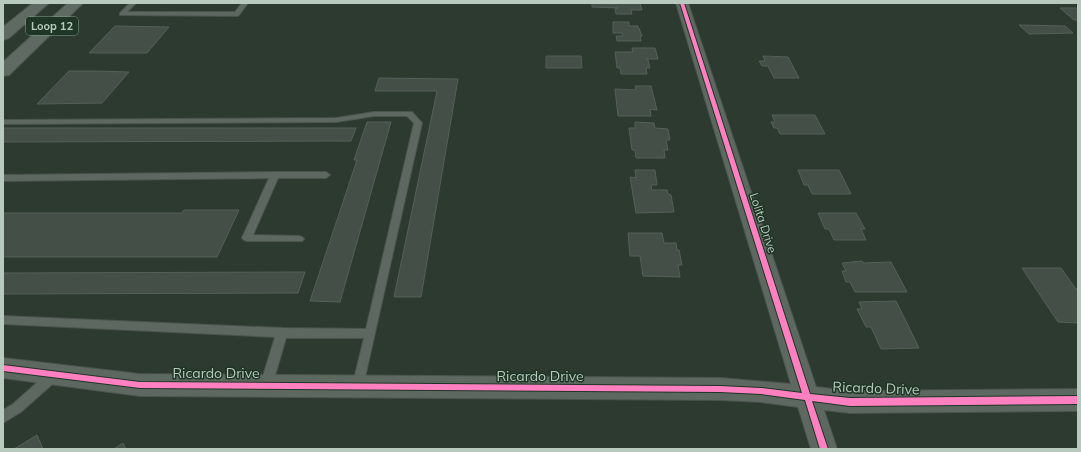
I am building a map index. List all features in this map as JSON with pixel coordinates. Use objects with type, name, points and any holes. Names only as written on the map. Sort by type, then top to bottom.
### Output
[{"type":"main road","name":"Loop 12","points":[[3,35],[42,3]]},
{"type":"main road","name":"Loop 12","points":[[3,71],[76,3]]},
{"type":"street","name":"Lolita Drive","points":[[682,3],[824,449]]},
{"type":"street","name":"Ricardo Drive","points":[[3,368],[52,376],[140,385],[720,389],[806,396],[850,402],[1078,400]]},
{"type":"lane","points":[[133,3],[122,14],[237,14],[245,3]]},
{"type":"lane","points":[[3,122],[336,120],[374,114],[409,114],[418,123],[358,387]]},
{"type":"lane","points":[[275,175],[247,238],[299,239]]},
{"type":"lane","points":[[3,178],[326,175]]},
{"type":"lane","points":[[3,320],[282,333],[370,334]]},
{"type":"lane","points":[[266,386],[282,333]]},
{"type":"lane","points":[[3,417],[17,408],[52,376]]},
{"type":"building","points":[[592,3],[640,3],[642,10],[631,10],[632,14],[616,14],[615,9],[618,8],[592,7]]},
{"type":"building","points":[[1060,8],[1078,8],[1078,20],[1074,20]]},
{"type":"building","points":[[613,22],[629,22],[629,26],[638,26],[642,36],[640,36],[641,41],[617,41],[616,36],[623,36],[622,33],[613,33]]},
{"type":"building","points":[[1019,25],[1065,26],[1073,33],[1029,34]]},
{"type":"building","points":[[115,26],[169,27],[147,53],[89,53]]},
{"type":"building","points":[[632,48],[655,48],[658,59],[646,59],[648,60],[650,68],[646,68],[647,74],[621,74],[620,68],[617,68],[615,52],[633,52]]},
{"type":"building","points":[[546,56],[581,56],[582,68],[546,68]]},
{"type":"building","points":[[763,56],[788,57],[799,78],[774,78],[768,66],[762,66],[759,61],[765,61]]},
{"type":"building","points":[[69,71],[129,72],[102,103],[37,104]]},
{"type":"building","points":[[379,78],[458,79],[421,297],[394,297],[437,91],[375,91]]},
{"type":"building","points":[[635,86],[651,86],[657,110],[650,109],[651,116],[618,116],[615,89],[636,90]]},
{"type":"building","points":[[772,115],[815,115],[825,134],[780,134],[771,122],[775,122]]},
{"type":"building","points":[[367,122],[391,122],[340,302],[310,301],[357,160],[354,160]]},
{"type":"building","points":[[635,122],[654,123],[655,128],[668,129],[670,140],[666,140],[668,150],[664,150],[665,158],[636,158],[635,150],[632,150],[629,128],[635,128]]},
{"type":"building","points":[[3,128],[356,128],[351,141],[3,142]]},
{"type":"building","points":[[635,170],[655,170],[657,185],[651,185],[652,190],[667,190],[668,194],[671,195],[674,212],[636,213],[630,177],[636,178]]},
{"type":"building","points":[[798,170],[839,170],[851,194],[812,194],[808,185],[804,185]]},
{"type":"building","points":[[184,210],[239,210],[217,257],[3,257],[3,213],[182,213]]},
{"type":"building","points":[[818,213],[856,213],[865,229],[861,229],[866,240],[834,240],[829,229],[825,229]]},
{"type":"building","points":[[628,233],[662,233],[664,243],[676,243],[682,265],[678,265],[680,277],[643,276],[640,256],[630,256]]},
{"type":"building","points":[[862,261],[864,263],[891,262],[907,292],[855,292],[850,282],[846,282],[842,271],[846,271],[842,263]]},
{"type":"building","points":[[1022,268],[1061,268],[1076,289],[1078,289],[1078,323],[1058,322]]},
{"type":"building","points":[[305,272],[298,293],[3,294],[3,273]]},
{"type":"building","points":[[896,301],[919,348],[881,349],[871,327],[866,327],[857,309],[862,309],[859,302]]},
{"type":"building","points":[[37,435],[43,449],[14,449]]},
{"type":"building","points":[[123,443],[126,449],[114,449]]},
{"type":"cycle path","points":[[682,3],[824,449]]},
{"type":"cycle path","points":[[3,368],[140,385],[720,389],[761,391],[850,402],[1078,400]]}]
